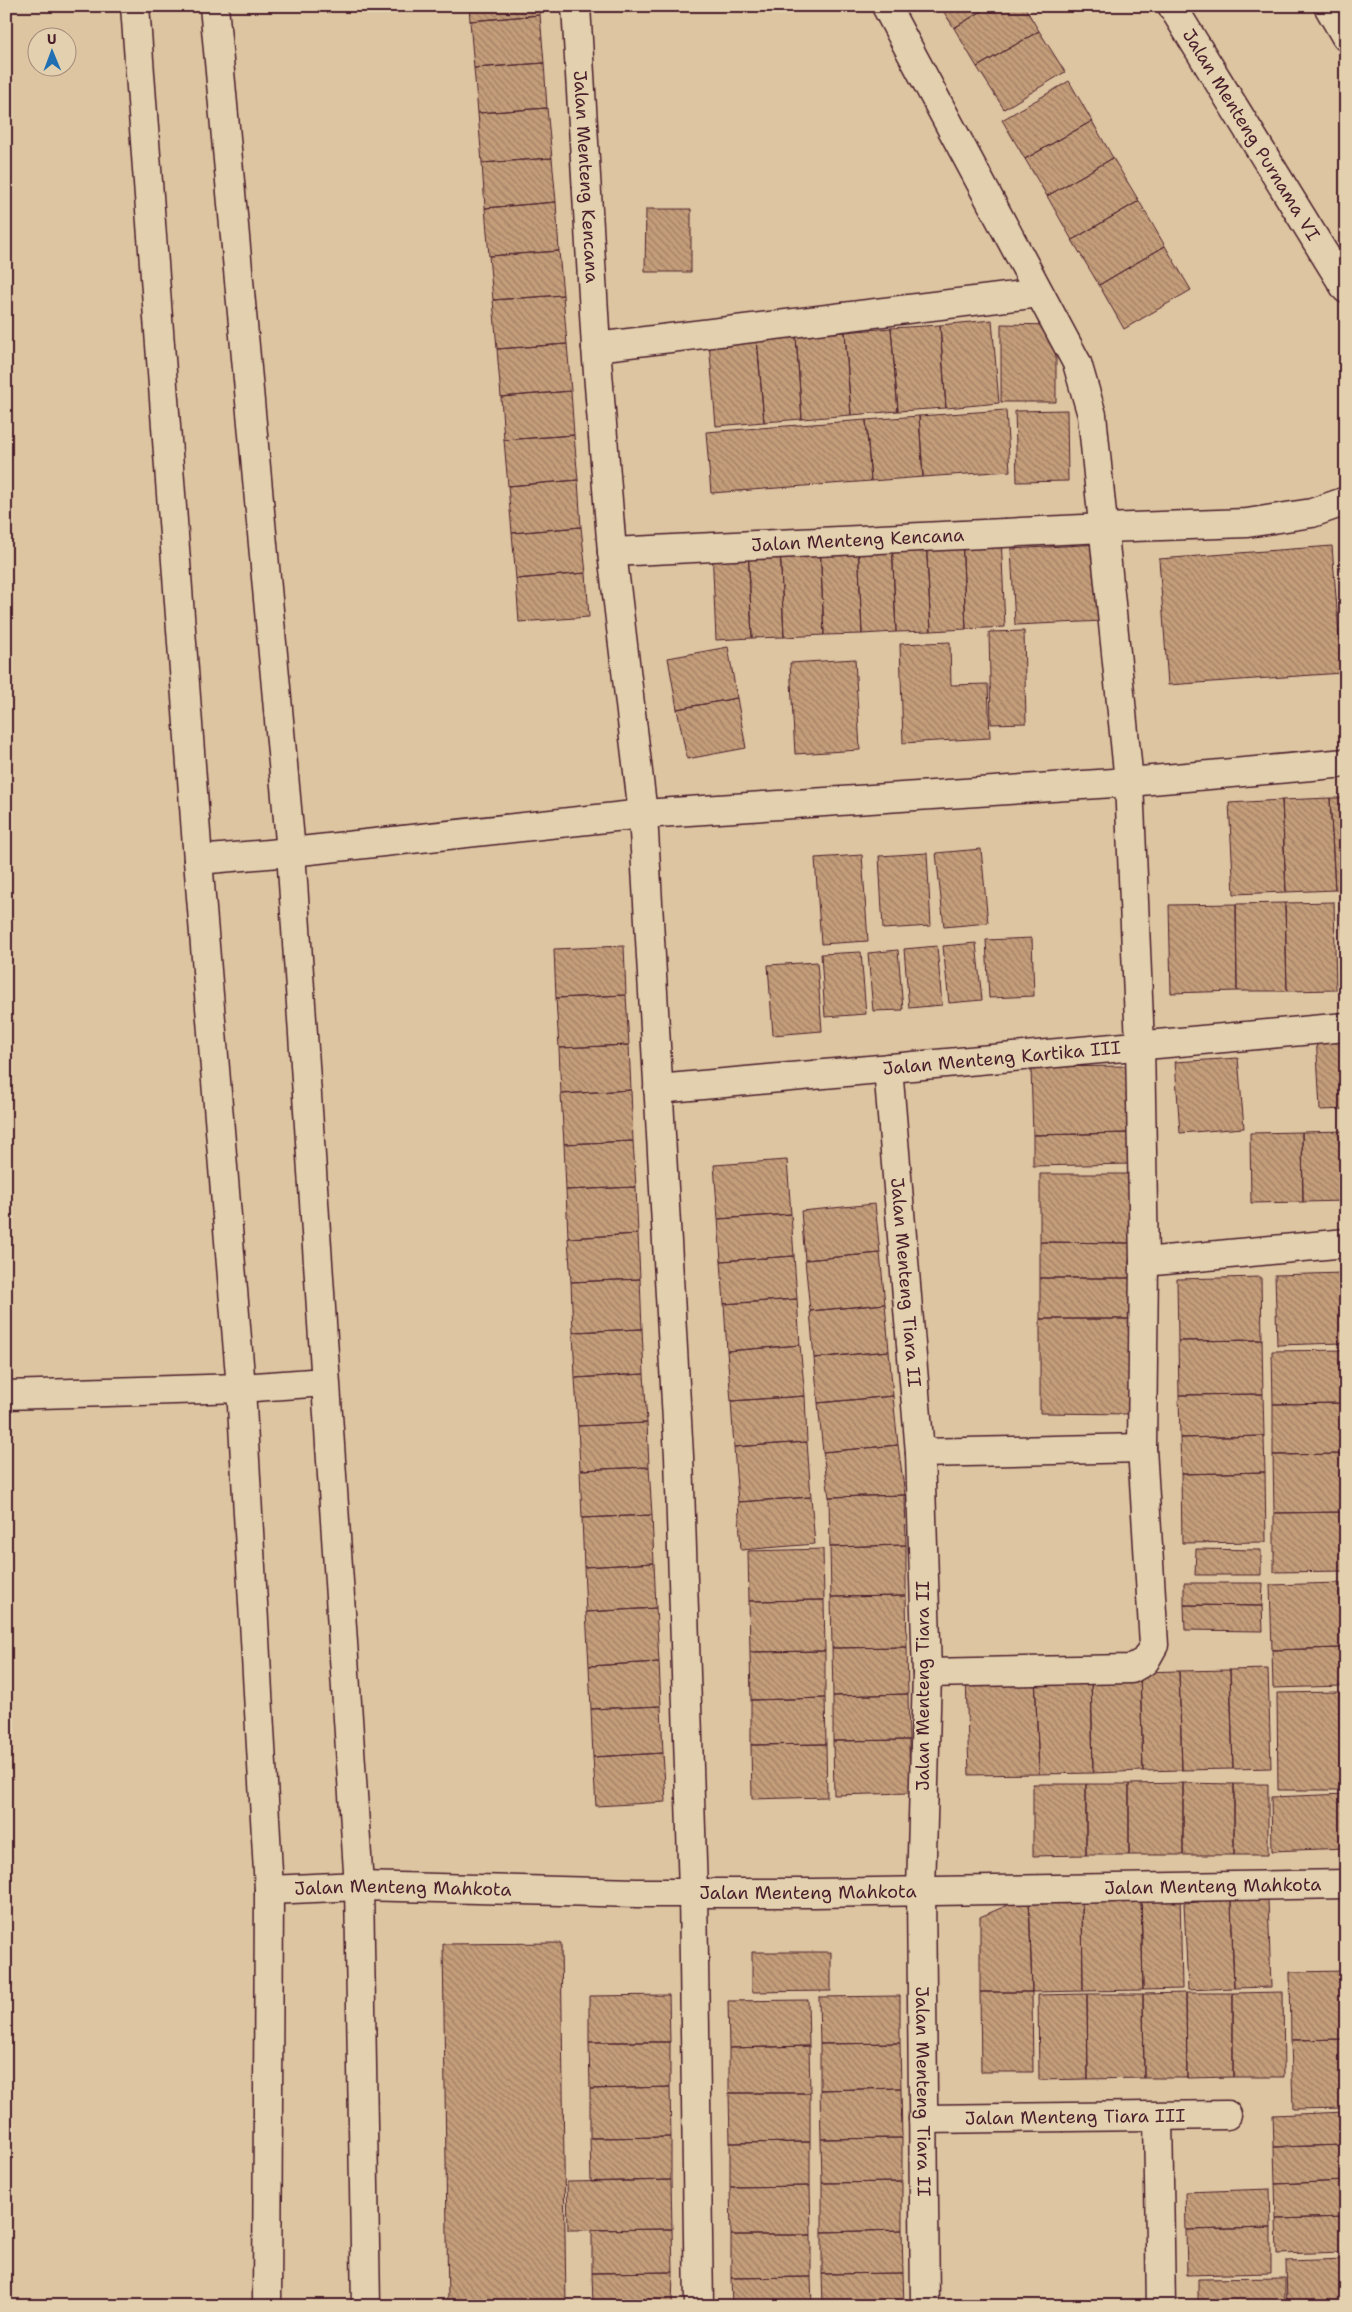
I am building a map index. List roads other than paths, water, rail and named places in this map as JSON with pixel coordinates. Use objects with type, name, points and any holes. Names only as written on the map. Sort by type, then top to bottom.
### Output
[{"type":"street","points":[[135,6],[198,860],[241,1388],[269,1890],[267,2306]]},
{"type":"street","points":[[214,6],[291,852],[359,1886],[366,2306]]},
{"type":"street","name":"Jalan Menteng Kencana","points":[[576,6],[596,347],[612,552],[642,814],[679,1456],[693,1892],[699,2306]]},
{"type":"street","points":[[886,6],[1077,363],[1092,415],[1129,782],[1140,1045],[1144,1262],[1142,1448],[1154,1645],[1145,1661],[1131,1669],[927,1673]]},
{"type":"street","name":"Jalan Menteng Purnama VI","points":[[1172,6],[1346,289]]},
{"type":"street","points":[[1328,6],[1346,36]]},
{"type":"street","points":[[596,347],[1039,293]]},
{"type":"street","name":"Jalan Menteng Kencana","points":[[612,552],[1104,528],[1247,523],[1312,514],[1346,501]]},
{"type":"street","points":[[198,860],[291,852],[642,814],[1129,782],[1346,763]]},
{"type":"street","name":"Jalan Menteng Kartika III","points":[[658,1089],[1346,1027]]},
{"type":"street","name":"Jalan Menteng Tiara II","points":[[888,1068],[920,1453],[927,1673],[921,1891],[925,2306]]},
{"type":"street","points":[[1144,1262],[1346,1243]]},
{"type":"street","points":[[6,1395],[241,1388],[325,1382]]},
{"type":"street","points":[[920,1453],[1142,1448]]},
{"type":"street","name":"Jalan Menteng Mahkota","points":[[269,1890],[359,1886],[814,1893],[1346,1884]]},
{"type":"street","name":"Jalan Menteng Tiara III","points":[[923,2119],[1227,2115]]},
{"type":"street","points":[[1158,2116],[1161,2306]]}]
